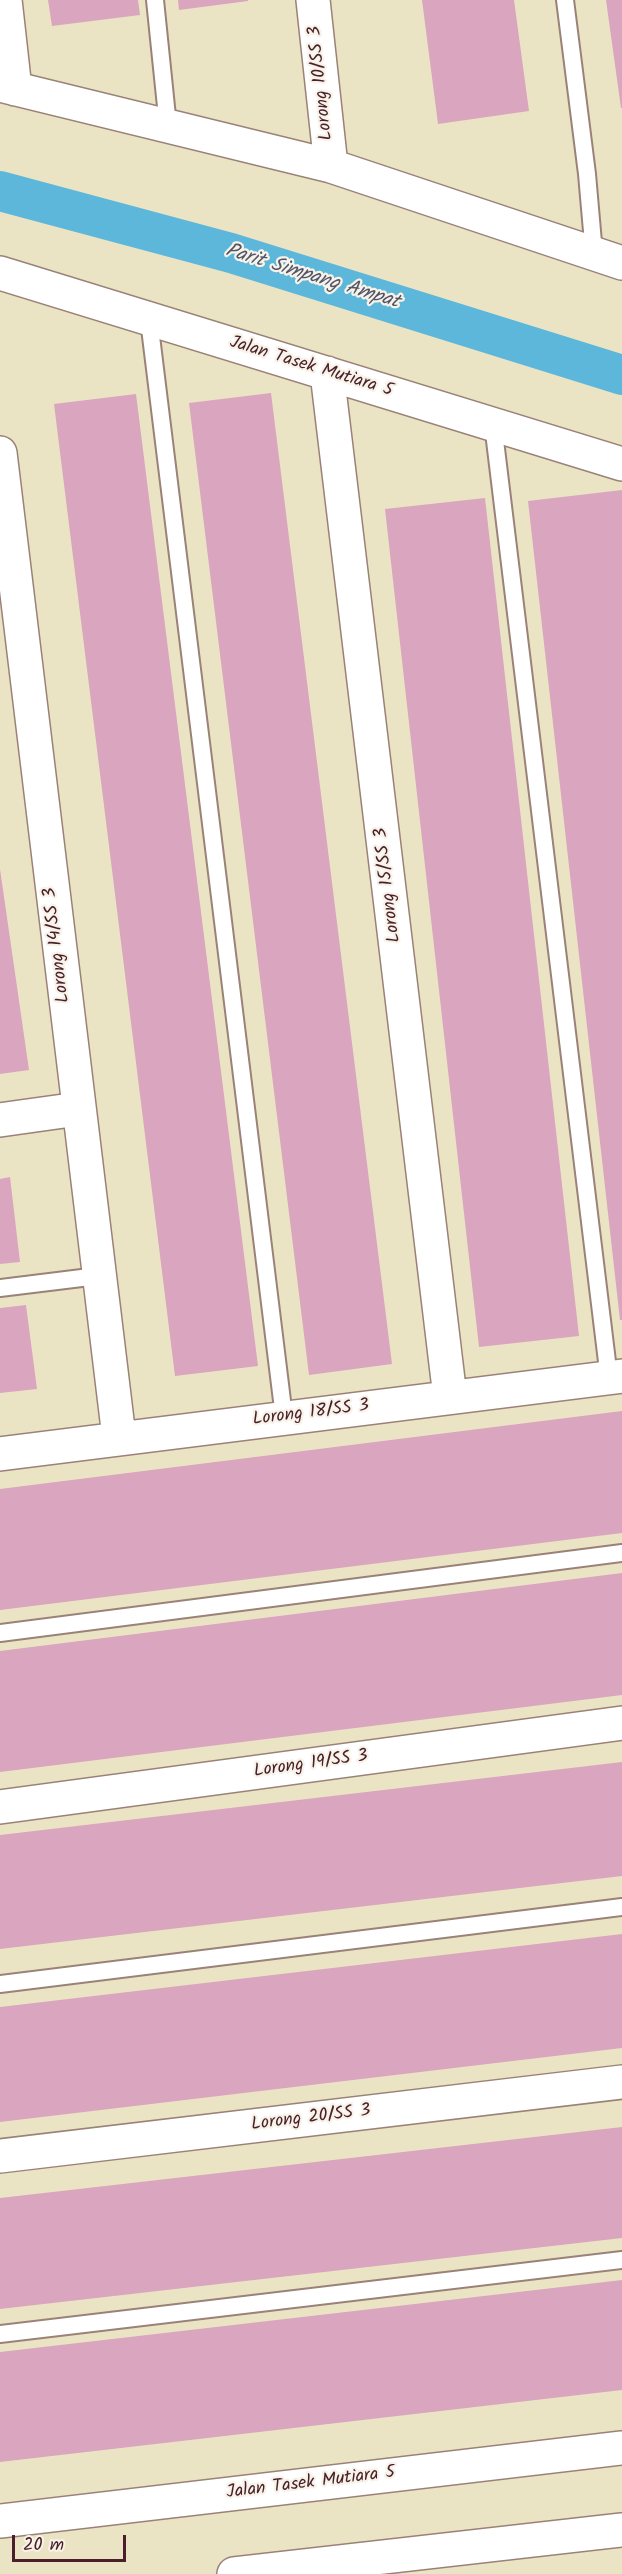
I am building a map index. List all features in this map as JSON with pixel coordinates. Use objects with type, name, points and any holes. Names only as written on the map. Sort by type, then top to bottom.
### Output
[{"type":"street","points":[[5,0],[8,87],[331,166],[608,259]]},
{"type":"street","name":"Lorong 10/SS 3","points":[[313,0],[331,166]]},
{"type":"street","name":"Jalan Tasek Mutiara 5","points":[[0,273],[622,464]]},
{"type":"street","name":"Lorong 15/SS 3","points":[[327,373],[450,1397]]},
{"type":"street","name":"Lorong 14/SS 3","points":[[0,453],[118,1437]]},
{"type":"street","points":[[0,1120],[78,1109]]},
{"type":"street","name":"Lorong 18/SS 3","points":[[0,1454],[118,1437],[615,1377]]},
{"type":"street","name":"Lorong 19/SS 3","points":[[0,1807],[622,1723]]},
{"type":"street","name":"Lorong 20/SS 3","points":[[0,2156],[622,2082]]},
{"type":"street","name":"Jalan Tasek Mutiara 5","points":[[0,2521],[622,2448]]},
{"type":"street","points":[[234,2574],[622,2530]]},
{"type":"lane","points":[[155,0],[168,126]]},
{"type":"lane","points":[[565,0],[587,174],[608,259]]},
{"type":"lane","points":[[149,320],[284,1417]]},
{"type":"lane","points":[[493,424],[615,1377]]},
{"type":"lane","points":[[0,1288],[98,1276]]},
{"type":"lane","points":[[0,1633],[622,1553]]},
{"type":"lane","points":[[0,1984],[622,1907]]},
{"type":"lane","points":[[0,2334],[622,2260]]},
{"type":"building","points":[[48,0],[138,0],[140,15],[52,26]]},
{"type":"building","points":[[178,0],[248,0],[248,1],[179,10]]},
{"type":"building","points":[[422,0],[514,0],[529,111],[438,124]]},
{"type":"building","points":[[606,0],[622,0],[622,108],[621,108]]},
{"type":"building","points":[[271,393],[392,1364],[309,1375],[189,403]]},
{"type":"building","points":[[136,394],[258,1366],[175,1376],[54,404]]},
{"type":"building","points":[[622,490],[622,1320],[620,1320],[528,501]]},
{"type":"building","points":[[485,498],[579,1336],[479,1347],[385,509]]},
{"type":"building","points":[[0,869],[29,1070],[0,1074]]},
{"type":"building","points":[[10,1177],[20,1262],[0,1264],[0,1179]]},
{"type":"building","points":[[26,1305],[37,1389],[0,1393],[0,1308]]},
{"type":"building","points":[[622,1411],[622,1533],[0,1610],[0,1489]]},
{"type":"building","points":[[622,1573],[622,1695],[0,1772],[0,1651]]},
{"type":"building","points":[[622,1762],[622,1876],[0,1949],[0,1835]]},
{"type":"building","points":[[622,1934],[622,2048],[0,2122],[0,2007]]},
{"type":"building","points":[[622,2127],[622,2238],[0,2309],[0,2198]]},
{"type":"building","points":[[622,2280],[622,2390],[0,2462],[0,2352]]},
{"type":"waterway","name":"Parit Simpang Ampat","points":[[0,191],[231,253],[622,375]]}]
